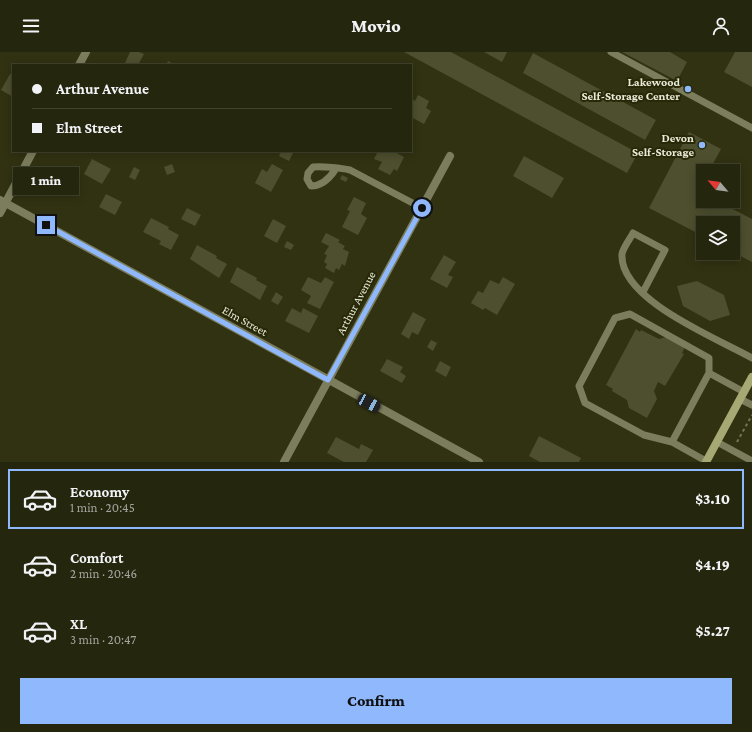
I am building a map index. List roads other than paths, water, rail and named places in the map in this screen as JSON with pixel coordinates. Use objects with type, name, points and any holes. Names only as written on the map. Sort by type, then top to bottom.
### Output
[{"type":"street","points":[[80,64],[86,52]]},
{"type":"street","points":[[0,213],[3,201],[32,152]]},
{"type":"street","name":"Arthur Avenue","points":[[284,462],[450,156]]},
{"type":"street","name":"Elm Street","points":[[3,201],[478,462]]},
{"type":"street","points":[[706,461],[752,378]]},
{"type":"lane","points":[[611,52],[752,128]]},
{"type":"lane","points":[[336,170],[342,168],[350,170],[422,208]]},
{"type":"lane","points":[[643,292],[665,250],[633,232],[622,253],[623,267],[631,281],[662,310],[719,342],[752,358]]},
{"type":"lane","points":[[672,442],[709,373],[709,358],[630,314],[615,318],[579,386],[586,403],[644,435],[672,442],[706,461]]},
{"type":"lane","points":[[709,373],[742,395],[752,405]]},
{"type":"lane","points":[[717,442],[752,461]]},
{"type":"place","name":"Lakewood Self-Storage Center","points":[[688,89]]},
{"type":"place","name":"Devon Self-Storage","points":[[702,145]]}]
